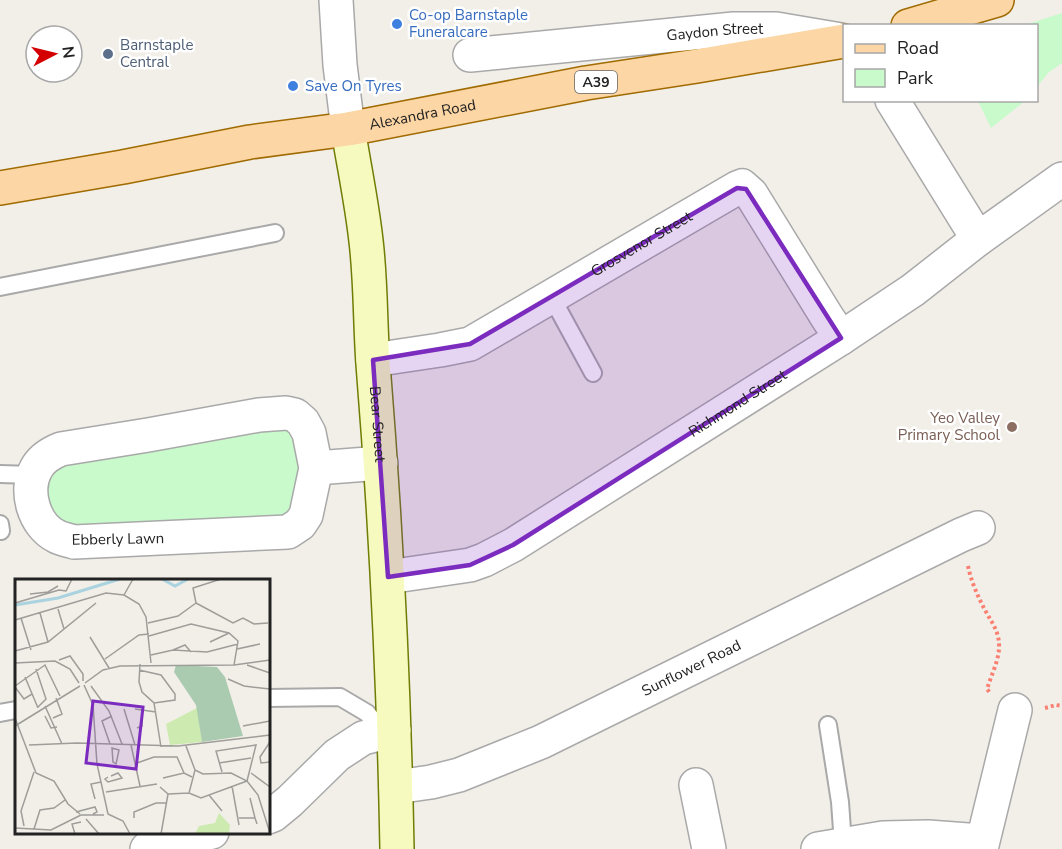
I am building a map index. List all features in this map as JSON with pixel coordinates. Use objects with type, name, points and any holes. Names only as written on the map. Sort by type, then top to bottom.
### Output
[{"type":"main road","points":[[914,24],[986,2]]},
{"type":"main road","name":"Alexandra Road","points":[[0,188],[250,142],[348,129],[586,83],[843,41]]},
{"type":"street","name":"Bear Street","points":[[336,0],[340,65],[366,242],[388,577],[389,731],[396,787],[397,849]]},
{"type":"street","name":"Gaydon Street","points":[[470,56],[734,30],[776,29],[843,41]]},
{"type":"street","points":[[585,43],[586,83]]},
{"type":"street","points":[[893,102],[978,239]]},
{"type":"street","name":"Richmond Street","points":[[388,577],[470,565],[513,545],[842,338],[913,290],[978,239],[1062,179]]},
{"type":"street","name":"Grosvenor Street","points":[[373,360],[470,344],[742,186],[751,194],[842,338]]},
{"type":"street","name":"Ebberly Lawn","points":[[286,413],[296,415],[309,433],[316,468],[306,515],[300,524],[288,532],[74,542],[57,538],[50,533],[35,513],[32,500],[33,475],[36,467],[50,453],[61,448],[259,415],[286,413]]},
{"type":"street","points":[[316,468],[381,463]]},
{"type":"street","name":"Sunflower Road","points":[[396,787],[459,775],[541,742],[970,531]]},
{"type":"street","points":[[831,846],[883,838],[928,837],[981,845],[1028,707]]},
{"type":"street","points":[[270,816],[290,801],[337,755],[363,738],[389,731]]},
{"type":"street","points":[[696,785],[710,849]]},
{"type":"street","points":[[147,849],[204,834]]},
{"type":"lane","points":[[0,287],[275,233]]},
{"type":"lane","points":[[550,296],[593,373]]},
{"type":"lane","points":[[0,474],[33,475]]},
{"type":"lane","points":[[270,698],[340,697],[367,713],[389,731]]},
{"type":"lane","points":[[0,712],[15,710]]},
{"type":"lane","points":[[828,725],[840,802],[831,846]]},
{"type":"path","points":[[970,531],[969,575],[984,609],[995,626],[998,638],[997,659],[987,689],[1028,707]]},
{"type":"highlighted area","points":[[737,188],[746,189],[841,338],[513,545],[470,565],[388,577],[373,360],[470,344]]},
{"type":"green space","points":[[1062,13],[1062,63],[1048,73],[1038,86],[1038,24],[1028,24]]},
{"type":"green space","points":[[978,102],[1024,102],[991,128]]},
{"type":"green space","points":[[295,415],[306,515],[57,538],[36,467]]},
{"type":"place","name":"Co-op Barnstaple Funeralcare","points":[[397,24]]},
{"type":"place","name":"Barnstaple Central","points":[[108,54]]},
{"type":"place","name":"Save On Tyres","points":[[293,86]]},
{"type":"place","name":"Yeo Valley Primary School","points":[[1012,427]]}]
